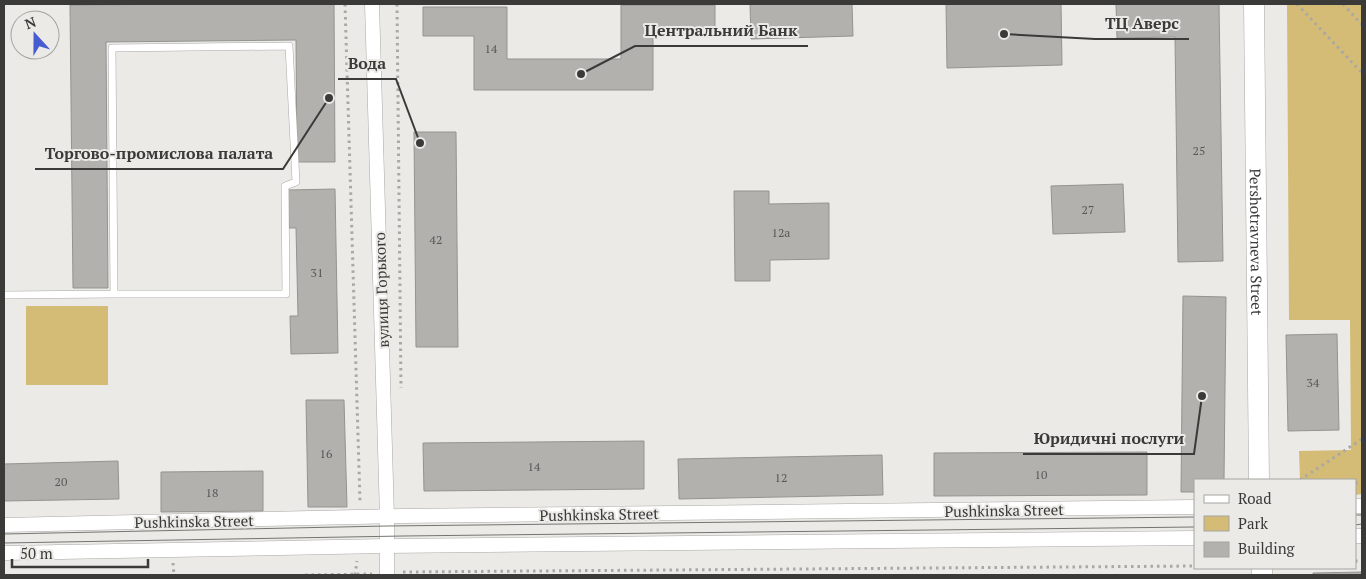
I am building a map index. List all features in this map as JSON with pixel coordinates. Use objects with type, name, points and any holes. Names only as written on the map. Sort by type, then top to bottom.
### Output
[{"type":"street","name":"вулиця Горького","points":[[372,4],[387,574]]},
{"type":"street","name":"Pershotravneva Street","points":[[1254,4],[1260,479]]},
{"type":"street","name":"Pushkinska Street","points":[[4,525],[361,517],[1194,507]]},
{"type":"street","name":"Pushkinska Street","points":[[4,553],[359,546],[1194,538]]},
{"type":"lane","points":[[4,295],[286,294],[285,186],[296,182],[289,46],[199,44],[112,48],[114,294]]},
{"type":"path","points":[[345,4],[361,517]]},
{"type":"path","points":[[397,4],[401,388]]},
{"type":"path","points":[[1297,4],[1362,73]]},
{"type":"path","points":[[1343,4],[1362,25]]},
{"type":"path","points":[[1302,479],[1362,439]]},
{"type":"path","points":[[355,575],[359,546]]},
{"type":"path","points":[[404,546],[405,574]]},
{"type":"path","points":[[305,575],[1194,566]]},
{"type":"green space","points":[[1287,4],[1362,4],[1362,494],[1356,495],[1356,479],[1300,479],[1299,451],[1351,450],[1350,320],[1289,320]]},
{"type":"green space","points":[[26,306],[108,306],[108,385],[26,385]]},
{"type":"building","points":[[334,4],[335,162],[297,162],[296,40],[106,42],[108,288],[73,288],[70,5]]},
{"type":"building","points":[[750,4],[852,4],[853,36],[751,39]]},
{"type":"building","points":[[946,4],[1061,4],[1062,65],[947,68]]},
{"type":"building","points":[[1116,4],[1219,4],[1223,261],[1178,262],[1175,37],[1117,38]]},
{"type":"building","points":[[621,5],[715,5],[715,34],[653,35],[653,90],[474,90],[474,36],[423,36],[423,7],[507,7],[507,59],[621,59]]},
{"type":"building","points":[[414,132],[456,132],[458,347],[416,347]]},
{"type":"building","points":[[1123,184],[1125,232],[1053,234],[1051,186]]},
{"type":"building","points":[[335,189],[338,353],[291,354],[290,316],[298,316],[296,228],[289,228],[288,190]]},
{"type":"building","points":[[734,191],[769,191],[769,204],[829,203],[829,259],[770,260],[770,281],[735,281]]},
{"type":"building","points":[[1183,296],[1226,297],[1224,479],[1194,479],[1194,492],[1181,492]]},
{"type":"building","points":[[1337,334],[1339,430],[1288,431],[1286,335]]},
{"type":"building","points":[[306,400],[344,400],[347,507],[308,507]]},
{"type":"building","points":[[644,441],[644,489],[424,491],[423,443]]},
{"type":"building","points":[[1147,452],[1147,495],[934,496],[934,453]]},
{"type":"building","points":[[882,455],[883,495],[679,499],[678,459]]},
{"type":"building","points":[[118,461],[119,499],[4,501],[4,464]]},
{"type":"building","points":[[263,471],[263,511],[161,512],[161,472]]},
{"type":"building","points":[[1362,572],[1362,575],[1313,575],[1313,573]]},
{"type":"tram line","points":[[1356,515],[1362,515]]},
{"type":"tram line","points":[[4,534],[387,526],[1194,517]]},
{"type":"tram line","points":[[1356,525],[1362,524]]},
{"type":"tram line","points":[[4,543],[403,536],[1194,527]]},
{"type":"place","name":"ТЦ Аверс","points":[[1004,34]]},
{"type":"place","name":"Центральний Банк","points":[[581,74]]},
{"type":"place","name":"Торгово-промислова палата","points":[[329,98]]},
{"type":"place","name":"Вода","points":[[420,143]]},
{"type":"place","name":"Юридичні послуги","points":[[1202,396]]}]
